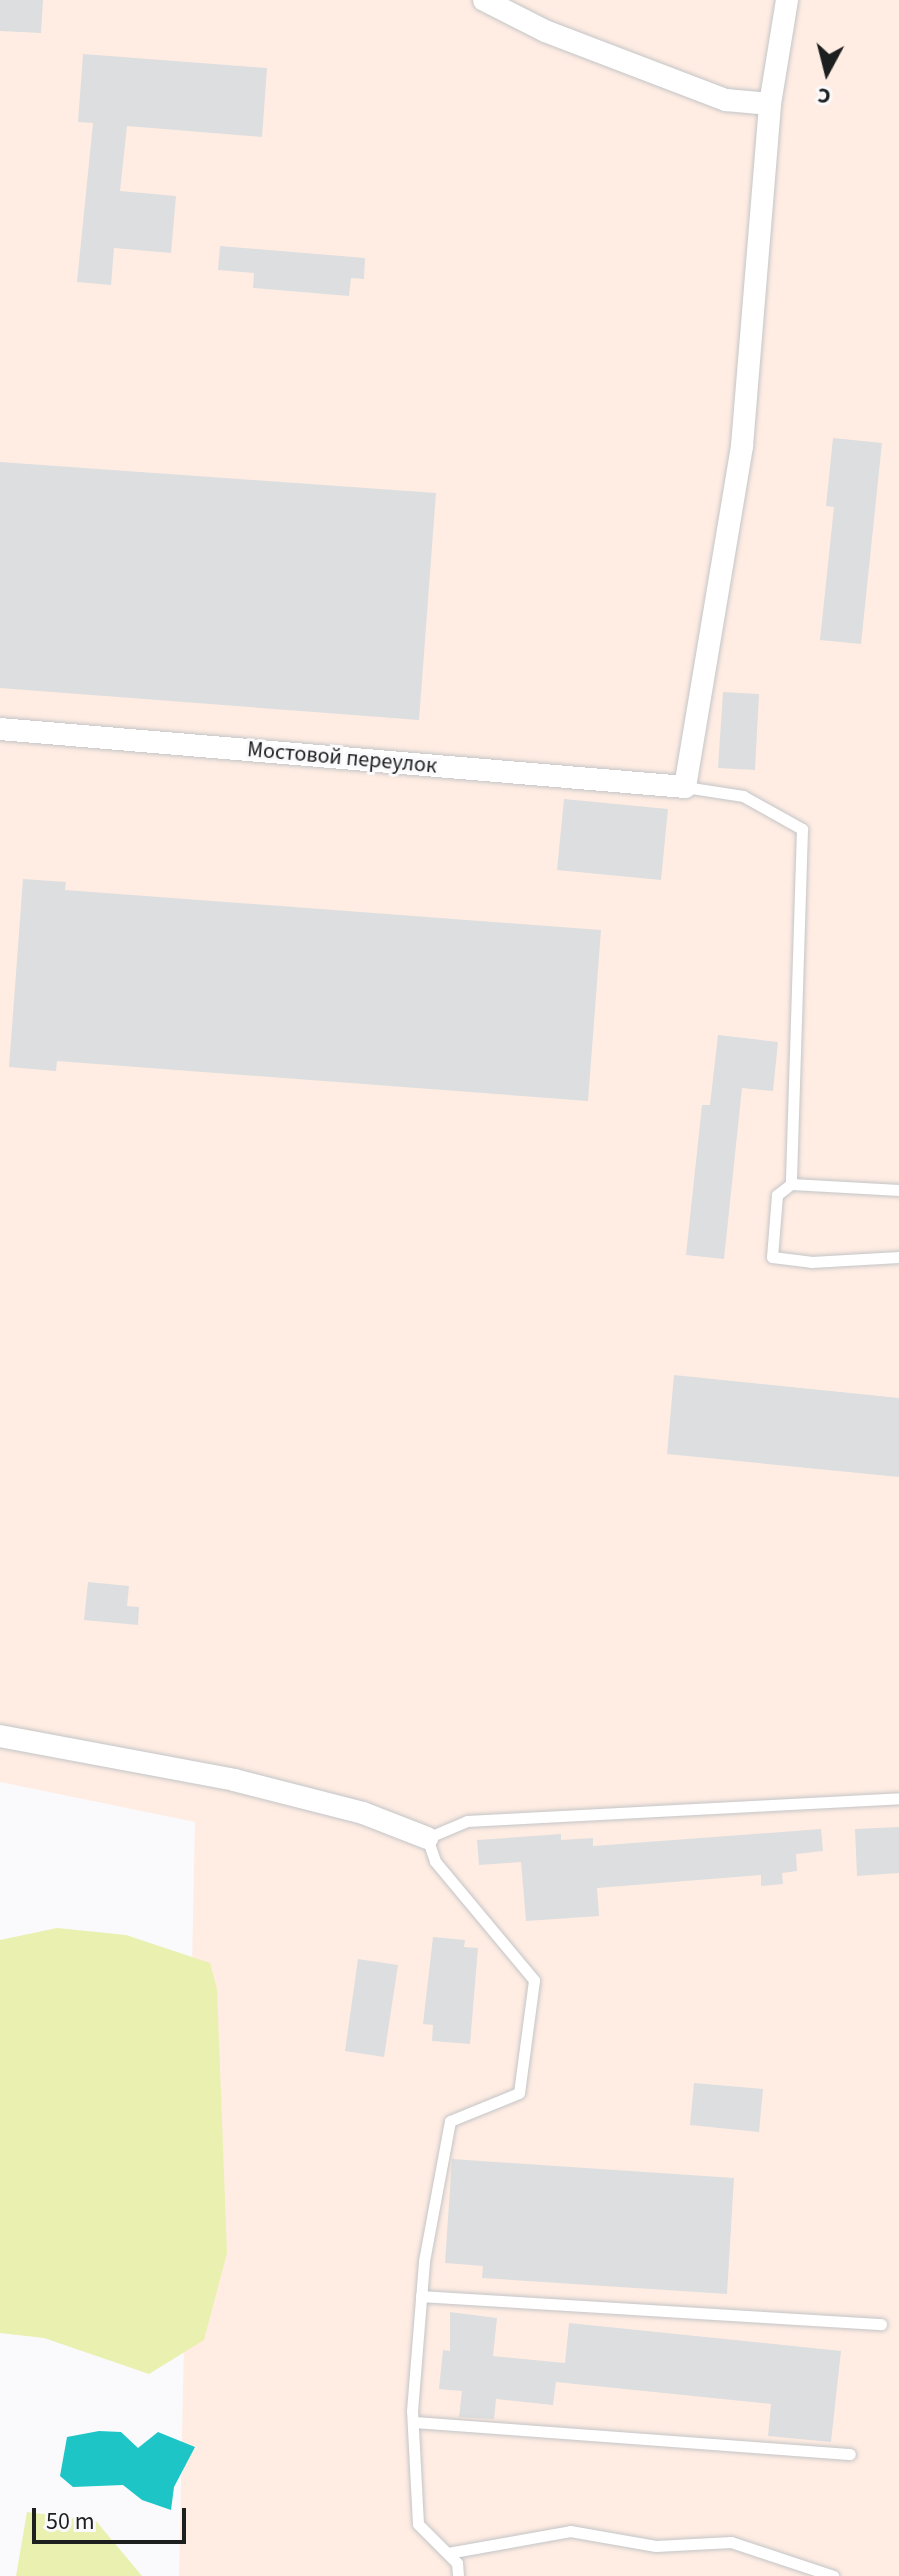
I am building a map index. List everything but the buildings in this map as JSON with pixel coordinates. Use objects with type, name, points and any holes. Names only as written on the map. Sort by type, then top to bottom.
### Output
[{"type":"street","points":[[484,0],[545,31],[726,100],[770,104]]},
{"type":"street","points":[[685,787],[742,446],[770,104],[787,0]]},
{"type":"street","name":"Мостовой переулок","points":[[0,729],[685,787]]},
{"type":"street","points":[[0,1736],[234,1780],[363,1813],[427,1838]]},
{"type":"lane","points":[[685,787],[743,796],[802,829],[791,1184]]},
{"type":"lane","points":[[899,1190],[791,1184],[777,1195],[772,1257],[811,1262],[899,1257]]},
{"type":"lane","points":[[458,2576],[457,2563],[418,2524],[413,2422],[421,2296],[450,2121],[519,2093],[534,1980],[435,1861],[427,1838],[467,1821],[899,1798]]},
{"type":"lane","points":[[421,2296],[881,2324]]},
{"type":"lane","points":[[413,2422],[850,2454]]},
{"type":"lane","points":[[448,2553],[570,2531],[656,2546],[731,2542],[833,2576]]},
{"type":"shaded area","points":[[0,0],[899,0],[899,2576],[179,2576],[195,1822],[0,1782]]},
{"type":"green space","points":[[57,1928],[126,1935],[210,1963],[217,1989],[227,2253],[204,2340],[149,2374],[44,2338],[0,2333],[0,1940]]},
{"type":"green space","points":[[27,2512],[96,2521],[142,2576],[16,2576]]},
{"type":"water","points":[[99,2431],[121,2432],[138,2448],[158,2432],[195,2447],[174,2487],[171,2510],[142,2500],[123,2485],[73,2487],[60,2476],[67,2437]]}]
